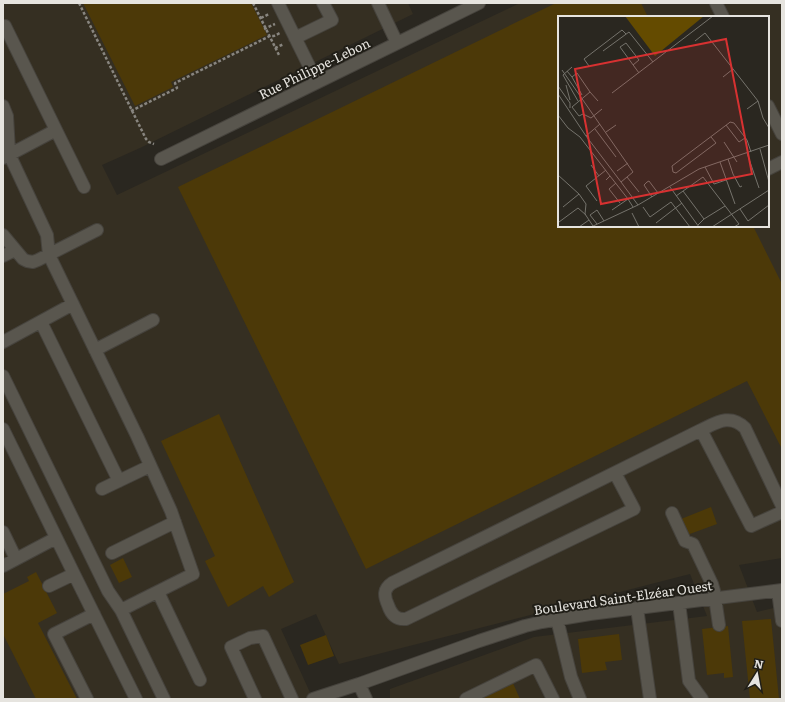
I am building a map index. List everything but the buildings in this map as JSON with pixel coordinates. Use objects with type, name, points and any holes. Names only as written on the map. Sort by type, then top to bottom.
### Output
[{"type":"street","points":[[295,38],[332,20],[323,3]]},
{"type":"street","points":[[378,3],[397,43]]},
{"type":"street","name":"Rue Philippe-Lebon","points":[[161,159],[479,3]]},
{"type":"street","points":[[716,3],[722,16]]},
{"type":"street","points":[[276,7],[295,38],[317,82]]},
{"type":"street","points":[[3,27],[5,26],[84,187]]},
{"type":"street","points":[[3,106],[7,116],[6,156]]},
{"type":"street","points":[[769,108],[782,134]]},
{"type":"street","points":[[6,156],[56,130]]},
{"type":"street","points":[[3,141],[6,156],[47,235],[49,255],[137,436],[171,511],[193,574],[121,610]]},
{"type":"street","points":[[769,168],[782,162]]},
{"type":"street","points":[[3,235],[23,259],[33,262],[97,230]]},
{"type":"street","points":[[3,256],[15,250]]},
{"type":"street","points":[[3,342],[73,304]]},
{"type":"street","points":[[95,350],[152,320]]},
{"type":"street","points":[[41,322],[119,481]]},
{"type":"street","points":[[3,376],[108,591],[121,610],[164,699]]},
{"type":"street","points":[[614,473],[634,509],[406,619],[400,619],[393,616],[391,613],[386,602],[385,594],[387,588],[392,583],[614,473],[701,430],[718,422],[726,420],[735,421],[742,425],[747,432],[782,506]]},
{"type":"street","points":[[3,429],[6,443],[56,538],[136,699]]},
{"type":"street","points":[[701,430],[751,526],[782,512]]},
{"type":"street","points":[[102,489],[150,466]]},
{"type":"street","points":[[672,513],[684,541],[693,544],[712,584],[719,625]]},
{"type":"street","points":[[112,553],[175,522]]},
{"type":"street","points":[[3,532],[16,559]]},
{"type":"street","points":[[3,566],[56,538]]},
{"type":"street","points":[[48,586],[74,574]]},
{"type":"street","points":[[780,590],[782,621]]},
{"type":"street","name":"Boulevard Saint-Elzéar Ouest","points":[[313,699],[525,626],[556,619],[780,590]]},
{"type":"street","points":[[158,592],[200,680]]},
{"type":"street","points":[[679,603],[689,681],[702,699]]},
{"type":"street","points":[[637,608],[650,699]]},
{"type":"street","points":[[87,699],[54,634],[94,614]]},
{"type":"street","points":[[556,619],[571,677],[580,699]]},
{"type":"street","points":[[255,699],[231,647],[250,638],[263,636],[292,699]]},
{"type":"street","points":[[466,699],[536,665],[553,699]]},
{"type":"street","points":[[359,684],[366,699]]},
{"type":"path","points":[[78,3],[146,139],[154,144]]},
{"type":"path","points":[[253,3],[279,55]]},
{"type":"path","points":[[261,18],[276,7]]},
{"type":"path","points":[[131,111],[177,88],[174,83],[270,36]]},
{"type":"shaded area","points":[[3,3],[408,3],[413,14],[140,148],[102,165],[117,195],[520,3],[782,3],[782,558],[739,565],[757,612],[782,606],[782,699],[390,699],[390,689],[534,637],[707,616],[690,574],[339,664],[316,614],[281,629],[313,699],[3,699]]}]
